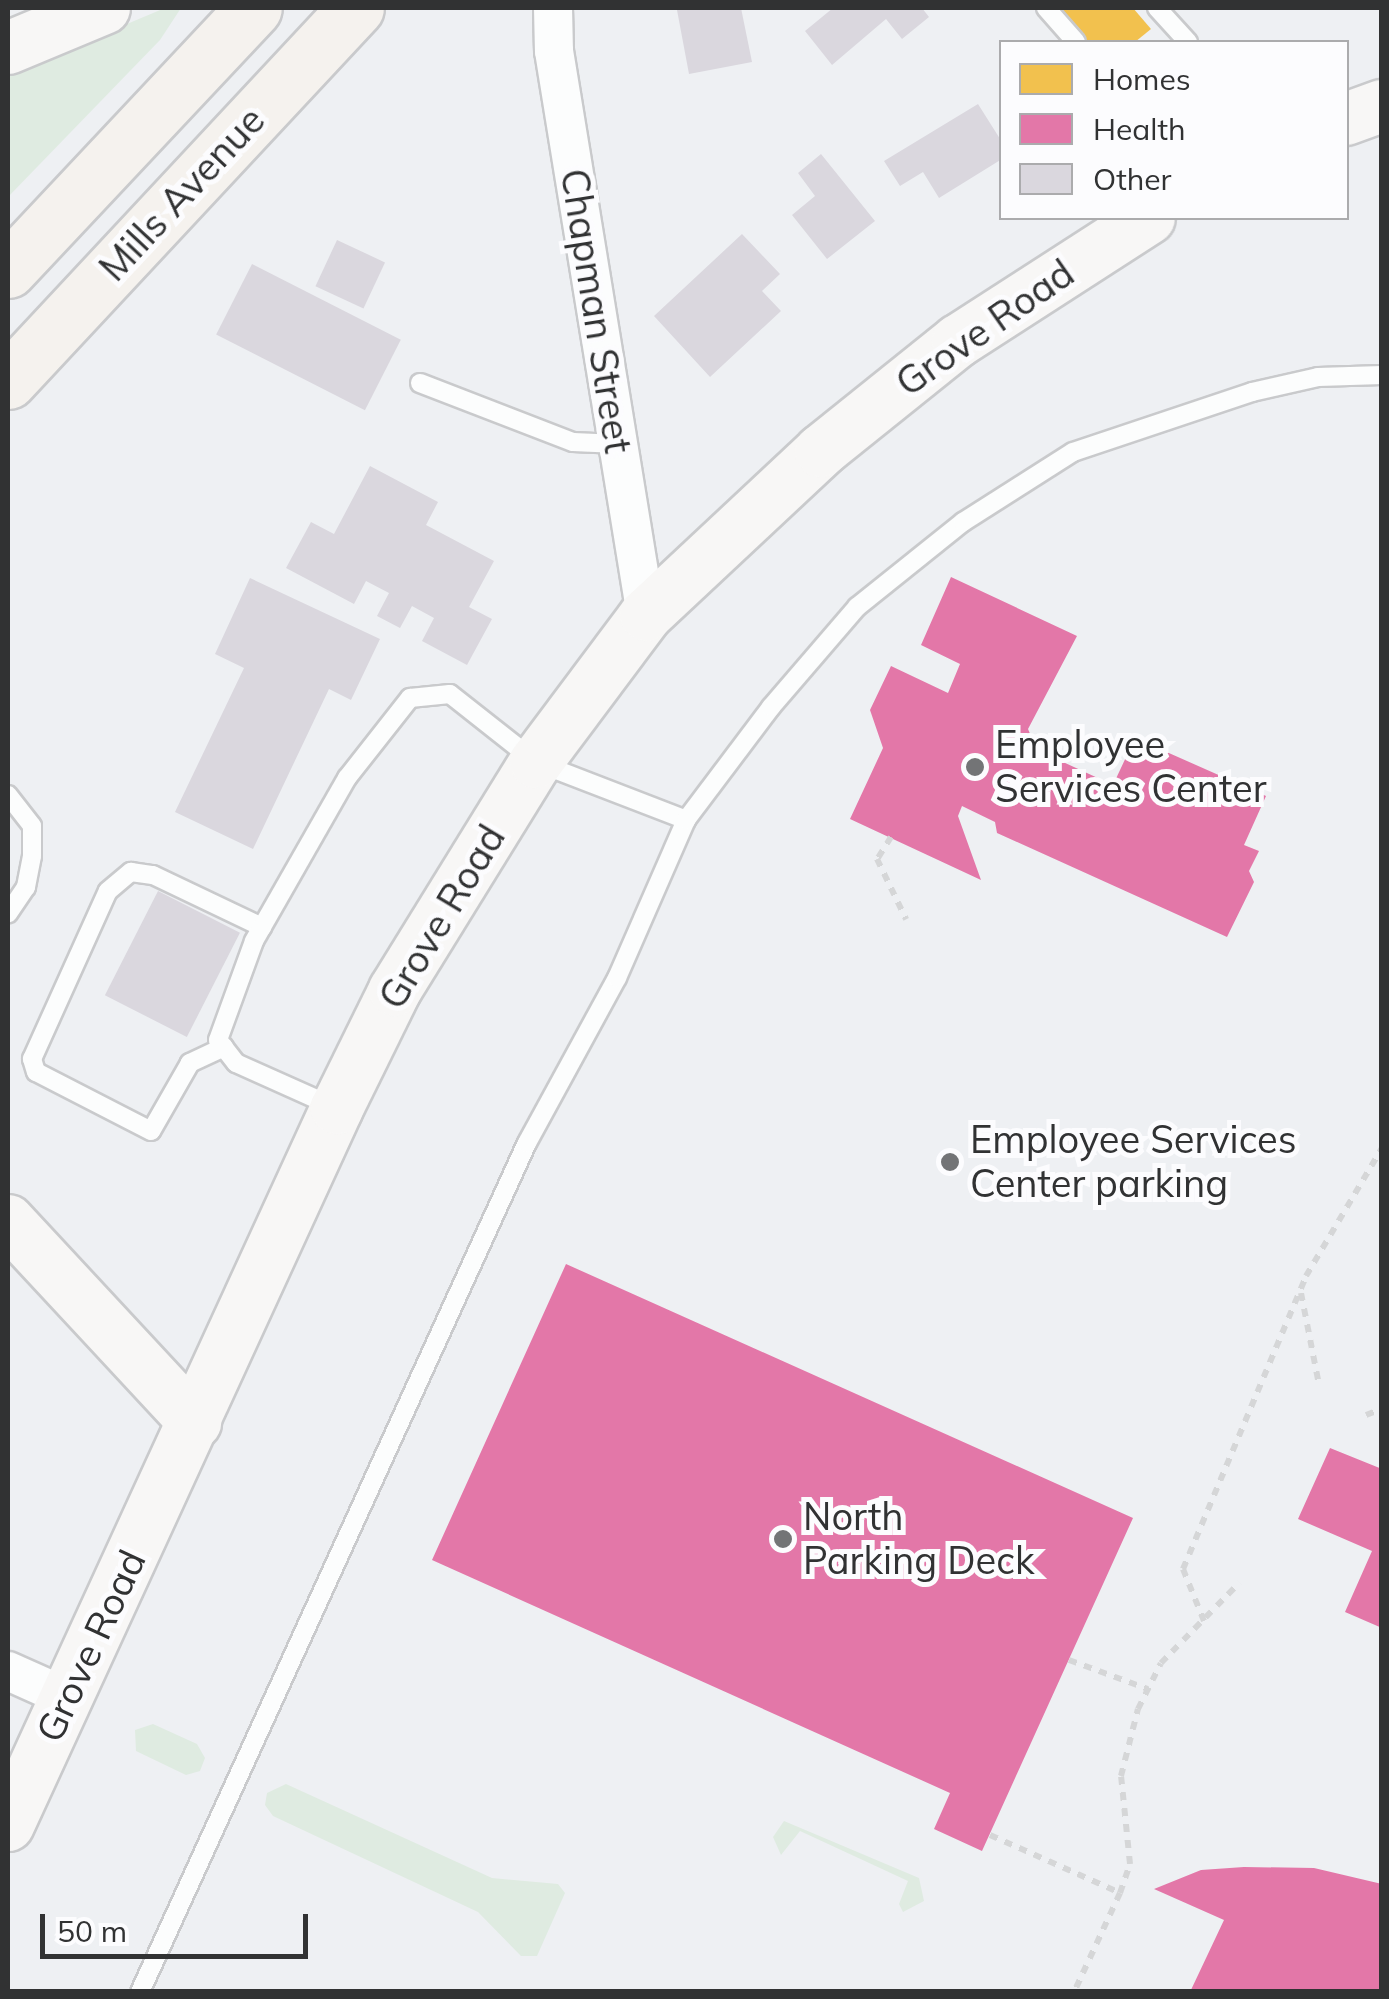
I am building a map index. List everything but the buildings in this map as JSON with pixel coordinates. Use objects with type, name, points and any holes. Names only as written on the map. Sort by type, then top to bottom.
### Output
[{"type":"main road","points":[[8,48],[104,8]]},
{"type":"main road","name":"Mills Avenue","points":[[8,270],[254,8]]},
{"type":"main road","name":"Mills Avenue","points":[[8,380],[356,8]]},
{"type":"main road","points":[[1349,118],[1382,106]]},
{"type":"main road","name":"Grove Road","points":[[8,1825],[337,1108],[395,990],[536,762],[646,614],[822,451],[958,341],[1146,220]]},
{"type":"main road","points":[[8,1221],[195,1422]]},
{"type":"street","name":"Chapman Street","points":[[553,8],[554,51],[646,614]]},
{"type":"street","points":[[8,1671],[66,1698]]},
{"type":"lane","points":[[1046,8],[1074,40]]},
{"type":"lane","points":[[1156,8],[1186,40]]},
{"type":"lane","points":[[140,1992],[528,1143],[617,978],[686,820],[856,607],[978,512],[1073,452],[1252,392],[1318,377],[1382,375]]},
{"type":"lane","points":[[420,383],[573,442],[618,444]]},
{"type":"lane","points":[[337,1108],[236,1064],[218,1040],[262,928],[347,778],[410,698],[450,694],[536,762],[686,820]]},
{"type":"lane","points":[[8,795],[32,826],[32,856],[26,887],[8,914]]},
{"type":"lane","points":[[224,1048],[190,1063],[151,1132],[36,1072],[32,1059],[108,891],[131,872],[153,875],[262,928]]},
{"type":"path","points":[[891,837],[876,860],[906,918]]},
{"type":"path","points":[[1204,1620],[1183,1568],[1300,1289],[1382,1148]]},
{"type":"path","points":[[1300,1289],[1319,1385]]},
{"type":"path","points":[[1366,1415],[1382,1409]]},
{"type":"path","points":[[1074,1992],[1130,1864],[1122,1776],[1148,1688],[1161,1662],[1240,1583]]},
{"type":"path","points":[[1069,1660],[1148,1688]]},
{"type":"path","points":[[990,1835],[1120,1893]]},
{"type":"shaded area","points":[[165,8],[181,8],[160,40],[8,197],[8,74]]},
{"type":"shaded area","points":[[153,1724],[197,1744],[205,1758],[200,1771],[186,1775],[136,1751],[135,1730]]},
{"type":"shaded area","points":[[286,1784],[492,1878],[558,1884],[565,1893],[537,1956],[521,1956],[478,1912],[273,1816],[265,1805],[267,1793]]},
{"type":"shaded area","points":[[784,1821],[919,1878],[924,1901],[903,1912],[899,1904],[908,1881],[800,1831],[781,1855],[773,1837]]},
{"type":"place","name":"Employee Services Center","points":[[975,767]]},
{"type":"place","name":"Employee Services Center parking","points":[[950,1162]]},
{"type":"place","name":"North Parking Deck","points":[[783,1539]]}]
